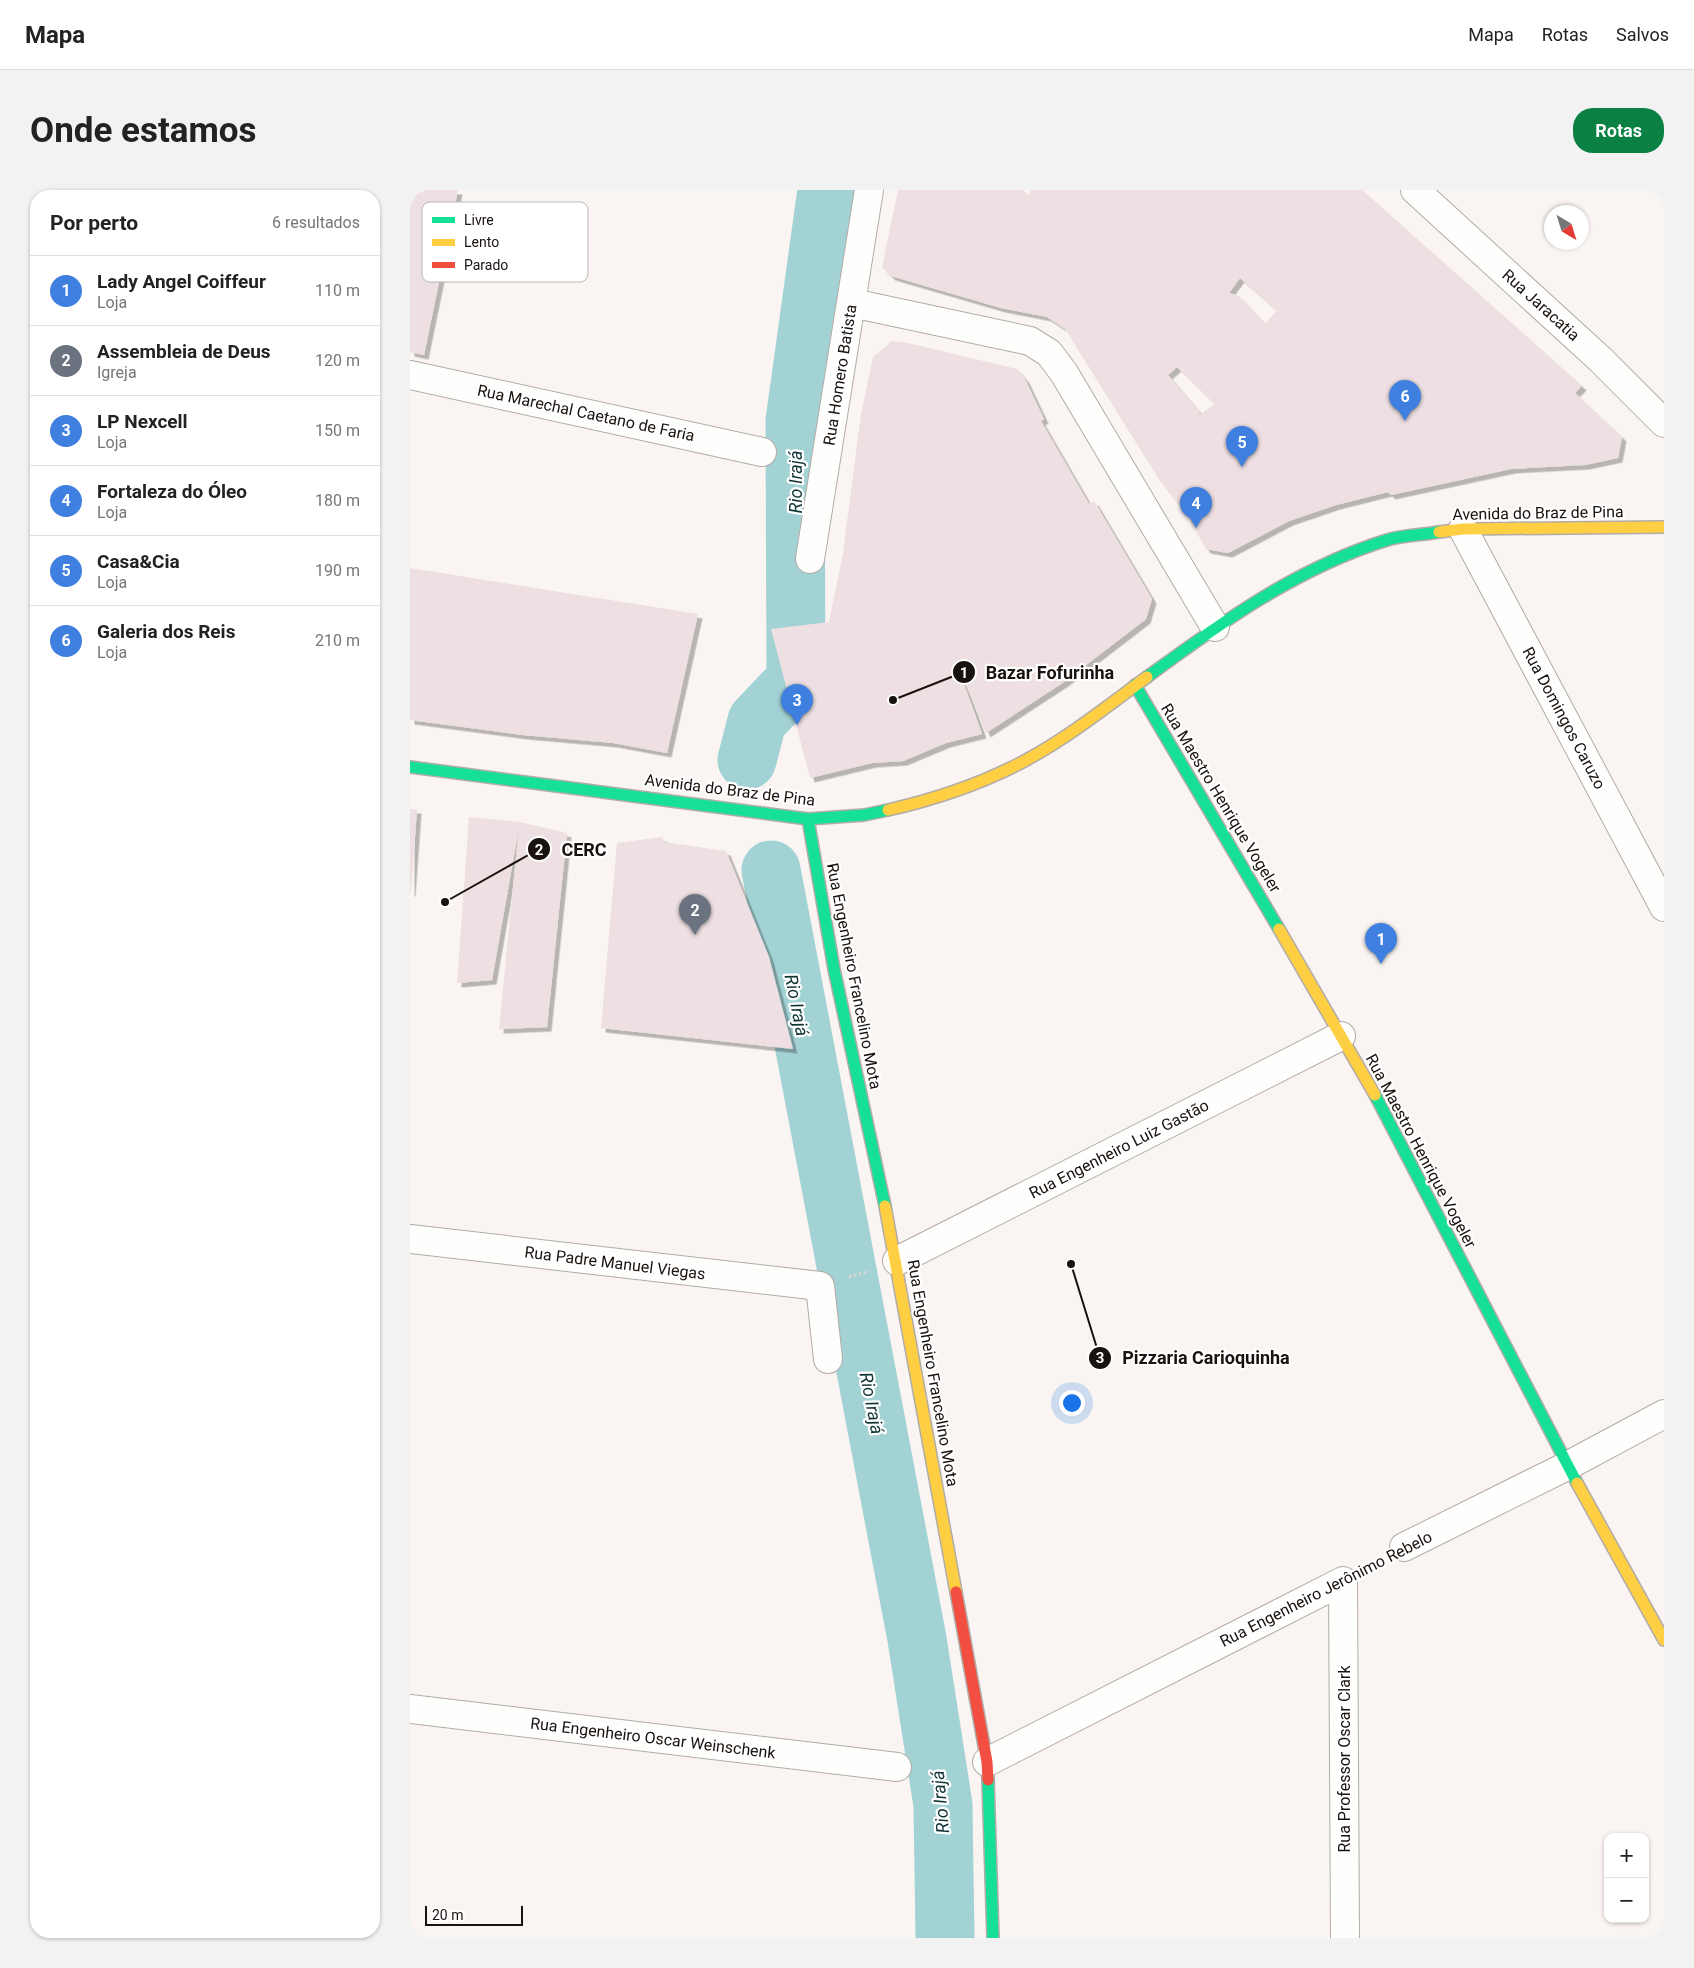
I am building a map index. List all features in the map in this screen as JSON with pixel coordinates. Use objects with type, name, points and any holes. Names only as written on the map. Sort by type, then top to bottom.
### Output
[{"type":"street","name":"Rua Homero Batista","points":[[810,559],[869,190]]},
{"type":"street","name":"Rua Jaracatia","points":[[1415,190],[1601,360],[1664,423]]},
{"type":"street","points":[[852,303],[1000,333],[1030,341],[1049,353],[1064,373],[1215,627]]},
{"type":"street","name":"Rua Marechal Caetano de Faria","points":[[410,375],[762,452]]},
{"type":"street","name":"Avenida do Braz de Pina","points":[[410,767],[808,818],[864,814],[919,803],[974,784],[1028,759],[1078,727],[1215,627],[1259,598],[1323,565],[1388,540],[1463,529],[1664,527]]},
{"type":"street","name":"Rua Domingos Caruzo","points":[[1463,529],[1664,907]]},
{"type":"street","name":"Rua Maestro Henrique Vogeler","points":[[1135,685],[1381,1106],[1568,1466],[1664,1640]]},
{"type":"street","name":"Rua Engenheiro Francelino Mota","points":[[808,818],[834,969],[896,1261],[987,1762],[993,1938]]},
{"type":"street","name":"Rua Engenheiro Luiz Gastão","points":[[896,1261],[1341,1036]]},
{"type":"street","name":"Rua Padre Manuel Viegas","points":[[410,1239],[832,1282]]},
{"type":"street","points":[[828,1359],[832,1282]]},
{"type":"street","name":"Rua Engenheiro Jerônimo Rebelo","points":[[1404,1547],[1568,1466],[1664,1414]]},
{"type":"street","name":"Rua Engenheiro Jerônimo Rebelo","points":[[987,1762],[1343,1580]]},
{"type":"street","name":"Rua Professor Oscar Clark","points":[[1343,1580],[1345,1938]]},
{"type":"street","name":"Rua Engenheiro Oscar Weinschenk","points":[[410,1709],[897,1768]]},
{"type":"path","points":[[832,1282],[871,1270]]},
{"type":"building","points":[[410,190],[458,190],[456,202],[422,202],[422,282],[439,282],[424,355],[410,352]]},
{"type":"building","points":[[898,190],[1022,190],[1029,195],[1030,190],[1362,190],[1582,386],[1575,393],[1622,437],[1618,458],[1585,465],[1511,469],[1391,495],[1388,492],[1336,505],[1289,521],[1228,553],[1206,549],[1188,517],[1160,481],[1065,329],[1047,317],[1001,308],[891,276],[882,267]],"holes":[[[1240,278],[1277,310],[1265,324],[1239,296],[1229,293]],[[1177,367],[1215,404],[1195,418],[1200,413],[1168,375]]]},
{"type":"building","points":[[892,341],[908,343],[1017,369],[1025,379],[1044,419],[1041,421],[1089,504],[1094,501],[1152,599],[1146,619],[1064,682],[986,733],[953,653],[982,734],[946,743],[903,761],[872,763],[810,778],[771,629],[829,622],[843,553],[861,414],[873,357]]},
{"type":"building","points":[[410,568],[698,614],[667,753],[613,743],[523,735],[410,720]]},
{"type":"building","points":[[410,809],[417,809],[411,892],[410,892]]},
{"type":"building","points":[[469,817],[520,822],[567,833],[547,1027],[499,1029],[519,827],[492,980],[457,983]]},
{"type":"building","points":[[663,837],[663,842],[726,851],[769,957],[793,1049],[601,1028],[617,843]]},
{"type":"waterway","name":"Rio Irajá","points":[[747,760],[757,721],[796,680],[795,421],[827,190]]},
{"type":"waterway","name":"Rio Irajá","points":[[771,870],[917,1639],[943,1805],[945,1938]]},
{"type":"traffic: fast","points":[[1147,677],[1203,636],[1261,598],[1322,565],[1387,540],[1439,532]]},
{"type":"traffic: fast","points":[[1135,685],[1279,929]]},
{"type":"traffic: fast","points":[[410,767],[808,819],[864,815],[888,810]]},
{"type":"traffic: fast","points":[[808,819],[834,969],[885,1206]]},
{"type":"traffic: fast","points":[[1375,1095],[1577,1483]]},
{"type":"traffic: fast","points":[[988,1780],[993,1938]]},
{"type":"traffic: slow","points":[[1439,532],[1463,529],[1664,527]]},
{"type":"traffic: slow","points":[[888,810],[960,789],[1011,768],[1044,750],[1074,730],[1147,677]]},
{"type":"traffic: slow","points":[[1279,929],[1375,1095]]},
{"type":"traffic: slow","points":[[885,1206],[956,1592]]},
{"type":"traffic: slow","points":[[1577,1483],[1664,1640]]},
{"type":"traffic: jam","points":[[956,1592],[987,1762],[988,1780]]},
{"type":"place","name":"Galeria dos Reis","points":[[1405,421]]},
{"type":"place","name":"Casa&Cia","points":[[1242,467]]},
{"type":"place","name":"Fortaleza do Óleo","points":[[1196,528]]},
{"type":"place","name":"Bazar Fofurinha","points":[[893,700]]},
{"type":"place","name":"LP Nexcell","points":[[797,725]]},
{"type":"place","name":"CERC","points":[[445,902]]},
{"type":"place","name":"Assembleia de Deus","points":[[695,935]]},
{"type":"place","name":"Lady Angel Coiffeur","points":[[1381,964]]},
{"type":"place","name":"Pizzaria Carioquinha","points":[[1071,1264]]}]
